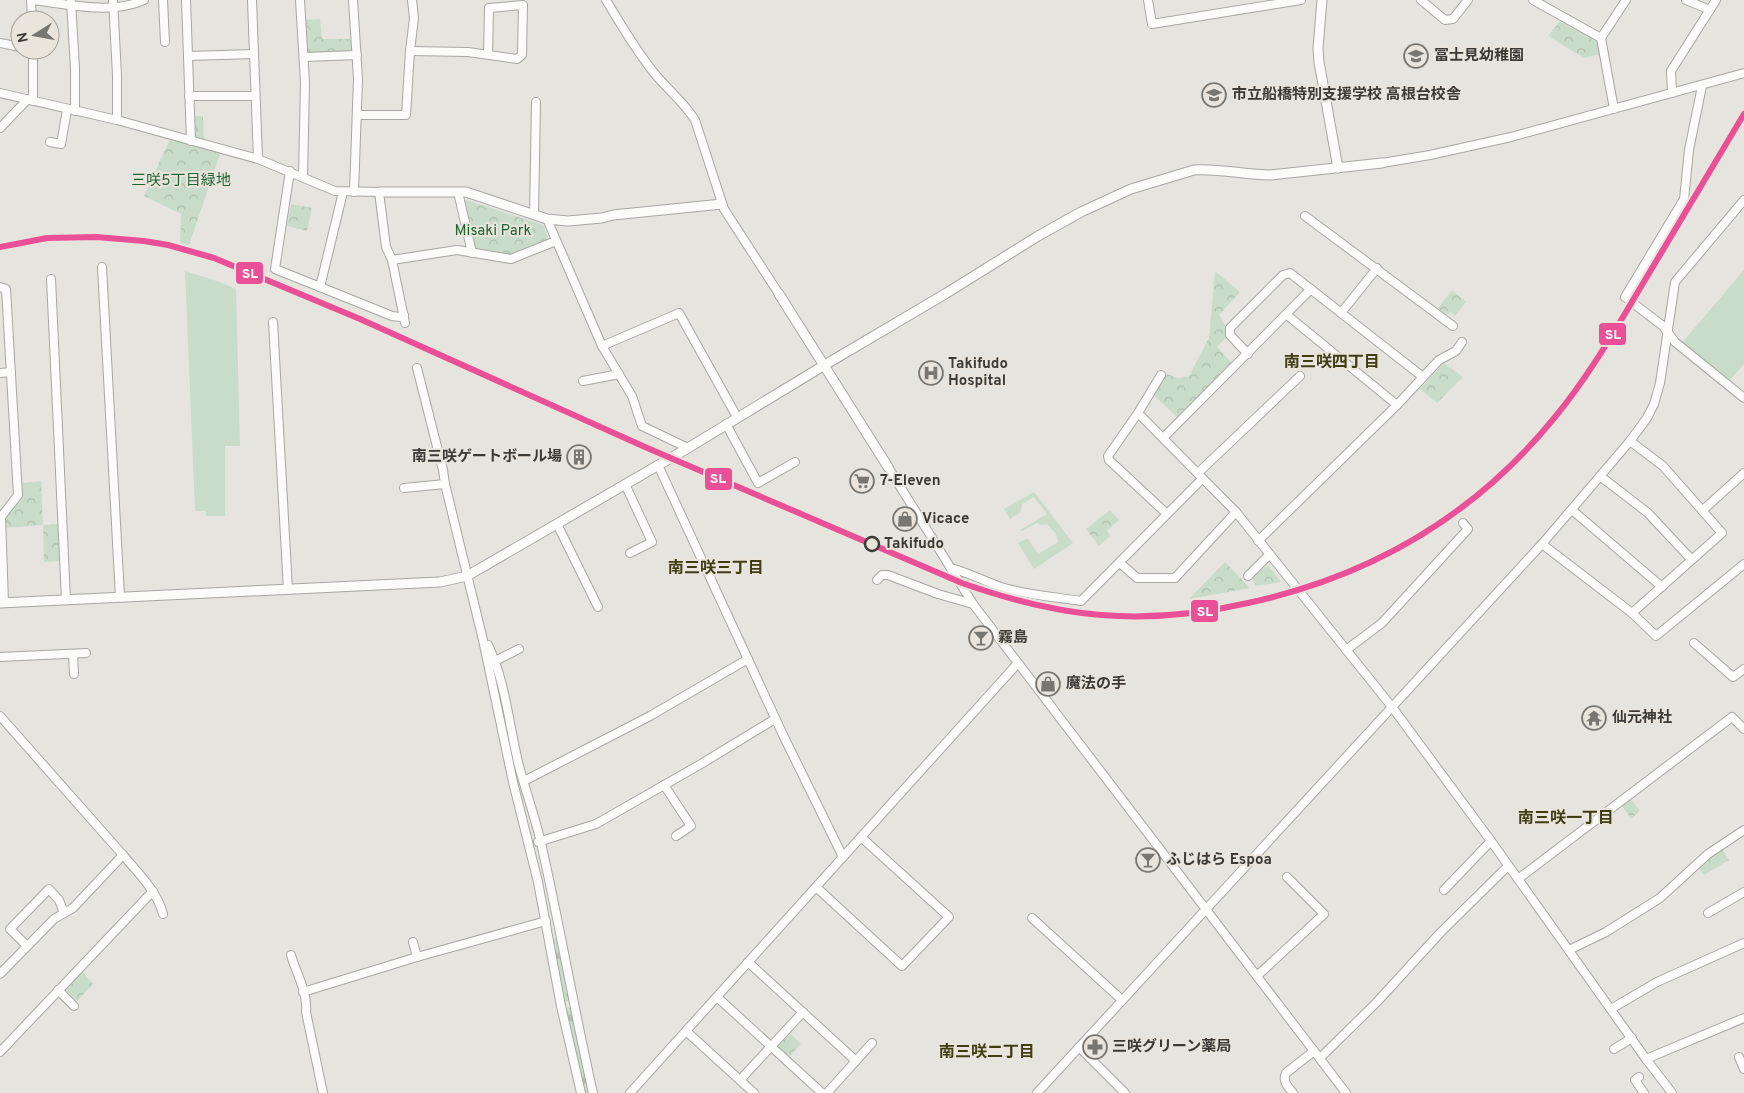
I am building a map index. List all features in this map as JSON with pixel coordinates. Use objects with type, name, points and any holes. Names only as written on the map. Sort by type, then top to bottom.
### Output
[{"type":"street","points":[[32,0],[130,6],[144,0]]},
{"type":"street","points":[[163,0],[165,42]]},
{"type":"street","points":[[186,0],[191,141]]},
{"type":"street","points":[[252,0],[258,159]]},
{"type":"street","points":[[300,0],[304,57],[303,177]]},
{"type":"street","points":[[353,0],[358,78],[354,192]]},
{"type":"street","points":[[357,115],[406,115],[414,18],[412,0]]},
{"type":"street","points":[[606,0],[645,61],[688,108],[695,120],[722,204],[973,604],[1346,1093]]},
{"type":"street","points":[[1148,0],[1152,24],[1301,0]]},
{"type":"street","points":[[1322,0],[1318,48],[1319,62],[1338,168]]},
{"type":"street","points":[[1421,0],[1445,20],[1453,19],[1468,0]]},
{"type":"street","points":[[1614,109],[1601,38],[1626,0]]},
{"type":"street","points":[[1686,0],[1710,10]]},
{"type":"street","points":[[1672,93],[1671,71],[1716,0]]},
{"type":"street","points":[[1537,1],[1601,38]]},
{"type":"street","points":[[50,142],[61,144],[71,110],[75,68],[71,2]]},
{"type":"street","points":[[113,4],[117,75],[117,120]]},
{"type":"street","points":[[410,51],[468,52],[518,60],[522,55],[523,6],[489,8],[488,55]]},
{"type":"street","points":[[188,56],[254,54]]},
{"type":"street","points":[[304,57],[357,55]]},
{"type":"street","points":[[0,128],[30,100],[32,60]]},
{"type":"street","points":[[0,287],[6,289],[18,495],[1,517],[2,603],[440,582],[467,576],[688,448],[1038,236],[1081,212],[1131,189],[1194,170],[1270,176],[1382,163],[1430,155],[1511,136],[1702,86],[1744,73]]},
{"type":"street","points":[[1702,86],[1688,150],[1684,200],[1625,297],[1663,326],[1675,342],[1744,398]]},
{"type":"street","points":[[0,94],[117,120],[258,159],[335,191],[466,192],[547,219],[568,221],[722,204]]},
{"type":"street","points":[[189,96],[255,96]]},
{"type":"street","points":[[534,215],[536,102]]},
{"type":"street","points":[[290,172],[275,269],[392,316],[405,319],[392,260],[386,247],[379,192]]},
{"type":"street","points":[[320,287],[343,192]]},
{"type":"street","points":[[458,192],[472,253]]},
{"type":"street","points":[[1037,1093],[1542,544],[1630,441],[1647,418],[1654,404],[1660,383],[1675,282],[1744,200]]},
{"type":"street","points":[[1306,216],[1453,326]]},
{"type":"street","points":[[547,219],[602,346],[632,396],[642,426],[688,448]]},
{"type":"street","points":[[392,260],[457,250],[510,259],[556,241]]},
{"type":"street","points":[[102,267],[120,597]]},
{"type":"street","points":[[1341,313],[1377,268]]},
{"type":"street","points":[[1248,354],[1230,335],[1230,328],[1283,274],[1290,273],[1423,377]]},
{"type":"street","points":[[51,279],[66,600]]},
{"type":"street","points":[[1164,438],[1311,289]]},
{"type":"street","points":[[602,346],[679,313],[737,417]]},
{"type":"street","points":[[1286,315],[1397,405]]},
{"type":"street","points":[[273,322],[288,590]]},
{"type":"street","points":[[1258,541],[1397,405],[1439,360],[1456,351],[1462,342]]},
{"type":"street","points":[[417,368],[483,640],[546,921],[561,1006],[581,1093]]},
{"type":"street","points":[[0,373],[11,372]]},
{"type":"street","points":[[583,381],[618,374]]},
{"type":"street","points":[[1161,375],[1138,413],[1108,456],[1167,514]]},
{"type":"street","points":[[951,568],[966,572],[980,580],[1004,588],[1081,602],[1167,514],[1200,476],[1300,376]]},
{"type":"street","points":[[1138,413],[1236,512],[1392,707],[1672,1093]]},
{"type":"street","points":[[726,424],[758,483],[795,462]]},
{"type":"street","points":[[1630,441],[1663,466],[1722,533],[1632,613]]},
{"type":"street","points":[[658,465],[775,719],[843,857]]},
{"type":"street","points":[[1703,510],[1744,473]]},
{"type":"street","points":[[1600,476],[1648,513],[1691,559]]},
{"type":"street","points":[[404,488],[444,484]]},
{"type":"street","points":[[625,484],[652,542],[630,553]]},
{"type":"street","points":[[1572,510],[1662,586]]},
{"type":"street","points":[[1120,563],[1137,578],[1175,578],[1236,512]]},
{"type":"street","points":[[1346,650],[1382,623],[1462,537],[1468,530],[1463,523]]},
{"type":"street","points":[[557,524],[598,607]]},
{"type":"street","points":[[1542,544],[1632,613],[1656,636],[1744,564]]},
{"type":"street","points":[[1248,576],[1269,555]]},
{"type":"street","points":[[877,580],[888,574],[938,594],[973,604]]},
{"type":"street","points":[[483,640],[488,645],[495,661],[508,706],[516,750],[541,842],[593,1093]]},
{"type":"street","points":[[1694,643],[1733,677],[1744,669]]},
{"type":"street","points":[[495,661],[519,648]]},
{"type":"street","points":[[0,657],[86,653]]},
{"type":"street","points":[[73,654],[74,674]]},
{"type":"street","points":[[524,781],[650,716],[748,660]]},
{"type":"street","points":[[630,1093],[1018,663]]},
{"type":"street","points":[[0,716],[153,891],[160,902],[163,914]]},
{"type":"street","points":[[1518,880],[1732,717],[1744,729]]},
{"type":"street","points":[[528,844],[541,842],[596,824],[775,719]]},
{"type":"street","points":[[508,755],[516,750]]},
{"type":"street","points":[[664,785],[691,826],[676,836]]},
{"type":"street","points":[[1569,950],[1606,932],[1660,898],[1708,854],[1744,830]]},
{"type":"street","points":[[816,887],[902,966],[949,916],[861,837]]},
{"type":"street","points":[[1444,890],[1491,841]]},
{"type":"street","points":[[0,974],[54,919],[73,908],[123,855]]},
{"type":"street","points":[[1320,1058],[1369,1010],[1441,932],[1508,866]]},
{"type":"street","points":[[1257,976],[1324,914],[1287,876]]},
{"type":"street","points":[[27,946],[10,929],[49,889],[59,900],[64,913]]},
{"type":"street","points":[[0,1052],[153,891]]},
{"type":"street","points":[[1708,913],[1744,892]]},
{"type":"street","points":[[1032,918],[1122,1000]]},
{"type":"street","points":[[303,992],[417,957],[546,921]]},
{"type":"street","points":[[413,942],[417,957]]},
{"type":"street","points":[[1611,1009],[1657,982],[1744,943]]},
{"type":"street","points":[[291,954],[303,992],[323,1093]]},
{"type":"street","points":[[748,962],[856,1061]]},
{"type":"street","points":[[58,990],[74,1006]]},
{"type":"street","points":[[717,997],[822,1093]]},
{"type":"street","points":[[561,1006],[573,1003]]},
{"type":"street","points":[[740,1080],[803,1012]]},
{"type":"street","points":[[1646,1059],[1744,1018]]},
{"type":"street","points":[[686,1031],[754,1093]]},
{"type":"street","points":[[1614,1049],[1632,1038]]},
{"type":"street","points":[[827,1093],[872,1043]]},
{"type":"street","points":[[1079,1047],[1125,1093]]},
{"type":"street","points":[[1293,1093],[1285,1082],[1284,1077],[1286,1073],[1314,1050]]},
{"type":"street","points":[[1739,1057],[1744,1070]]},
{"type":"street","points":[[1639,1077],[1636,1080],[1644,1093]]},
{"type":"green space","points":[[320,19],[322,39],[351,39],[352,49],[350,52],[309,55],[306,52],[304,20]]},
{"type":"green space","points":[[1560,21],[1597,41],[1600,54],[1584,58],[1548,36]]},
{"type":"green space","points":[[192,116],[203,116],[204,140],[196,138],[194,134]]},
{"type":"green space","name":"三咲5丁目緑地","points":[[170,139],[220,154],[189,245],[180,243],[181,214],[144,196]]},
{"type":"green space","name":"Misaki Park","points":[[466,200],[543,225],[548,238],[546,241],[512,256],[475,251],[464,202]]},
{"type":"green space","points":[[291,204],[312,208],[307,231],[287,226]]},
{"type":"green space","points":[[1744,270],[1744,364],[1730,380],[1726,381],[1681,344]]},
{"type":"green space","points":[[185,271],[236,289],[240,446],[225,446],[225,516],[206,516],[206,511],[195,511]]},
{"type":"green space","points":[[1215,271],[1240,292],[1219,315],[1226,327],[1227,337],[1217,347],[1232,363],[1177,417],[1153,394],[1167,374],[1178,378],[1189,376],[1209,338]]},
{"type":"green space","points":[[1452,290],[1466,302],[1455,316],[1451,312],[1446,315],[1438,308]]},
{"type":"green space","points":[[1444,363],[1463,377],[1437,403],[1420,389]]},
{"type":"green space","points":[[41,481],[43,525],[5,528],[4,519],[22,495],[23,483]]},
{"type":"green space","points":[[1034,492],[1073,543],[1034,569],[1018,543],[1028,539],[1038,554],[1058,542],[1056,534],[1047,524],[1040,525],[1037,523],[1022,531],[1020,530],[1047,514],[1034,497],[1022,504],[1021,512],[1010,519],[1004,509]]},
{"type":"green space","points":[[1110,510],[1119,520],[1107,531],[1110,536],[1099,546],[1086,529]]},
{"type":"green space","points":[[59,524],[60,561],[44,562],[43,525]]},
{"type":"green space","points":[[1225,562],[1250,588],[1189,599]]},
{"type":"green space","points":[[1269,566],[1281,582],[1255,586],[1252,577]]},
{"type":"green space","points":[[1631,799],[1640,811],[1631,819],[1622,806]]},
{"type":"green space","points":[[1722,850],[1729,860],[1704,875],[1699,868]]},
{"type":"green space","points":[[557,933],[569,1001],[564,1002],[553,944]]},
{"type":"green space","points":[[79,968],[93,984],[77,1001],[62,986]]},
{"type":"green space","points":[[570,1007],[590,1093],[584,1093],[565,1010]]},
{"type":"green space","points":[[789,1032],[801,1044],[789,1057],[778,1047],[778,1044]]},
{"type":"transit line","name":"SL","points":[[0,247],[47,238],[96,237],[168,245],[214,258],[360,319],[645,447],[962,583],[1013,599],[1066,611],[1119,616],[1175,615],[1248,603],[1294,591],[1337,576],[1379,558],[1418,537],[1455,512],[1491,484],[1524,452],[1555,417],[1590,369],[1622,319],[1744,114]]},
{"type":"place","name":"冨士見幼稚園","points":[[1416,56]]},
{"type":"place","name":"市立船橋特別支援学校 高根台校舎","points":[[1214,95]]},
{"type":"place","name":"Takifudo Hospital","points":[[931,373]]},
{"type":"place","name":"南三咲ゲートボール場","points":[[579,457]]},
{"type":"place","name":"7-Eleven","points":[[862,481]]},
{"type":"place","name":"Vicace","points":[[905,519]]},
{"type":"place","name":"Takifudo","points":[[872,544]]},
{"type":"place","name":"霧島","points":[[981,638]]},
{"type":"place","name":"魔法の手","points":[[1048,684]]},
{"type":"place","name":"仙元神社","points":[[1594,718]]},
{"type":"place","name":"ふじはら Espoa","points":[[1148,860]]},
{"type":"place","name":"三咲グリーン薬局","points":[[1095,1047]]},
{"type":"district","name":"南三咲四丁目","points":[[1332,363]]},
{"type":"district","name":"南三咲三丁目","points":[[716,569]]},
{"type":"district","name":"南三咲一丁目","points":[[1566,819]]},
{"type":"district","name":"南三咲二丁目","points":[[987,1053]]}]
